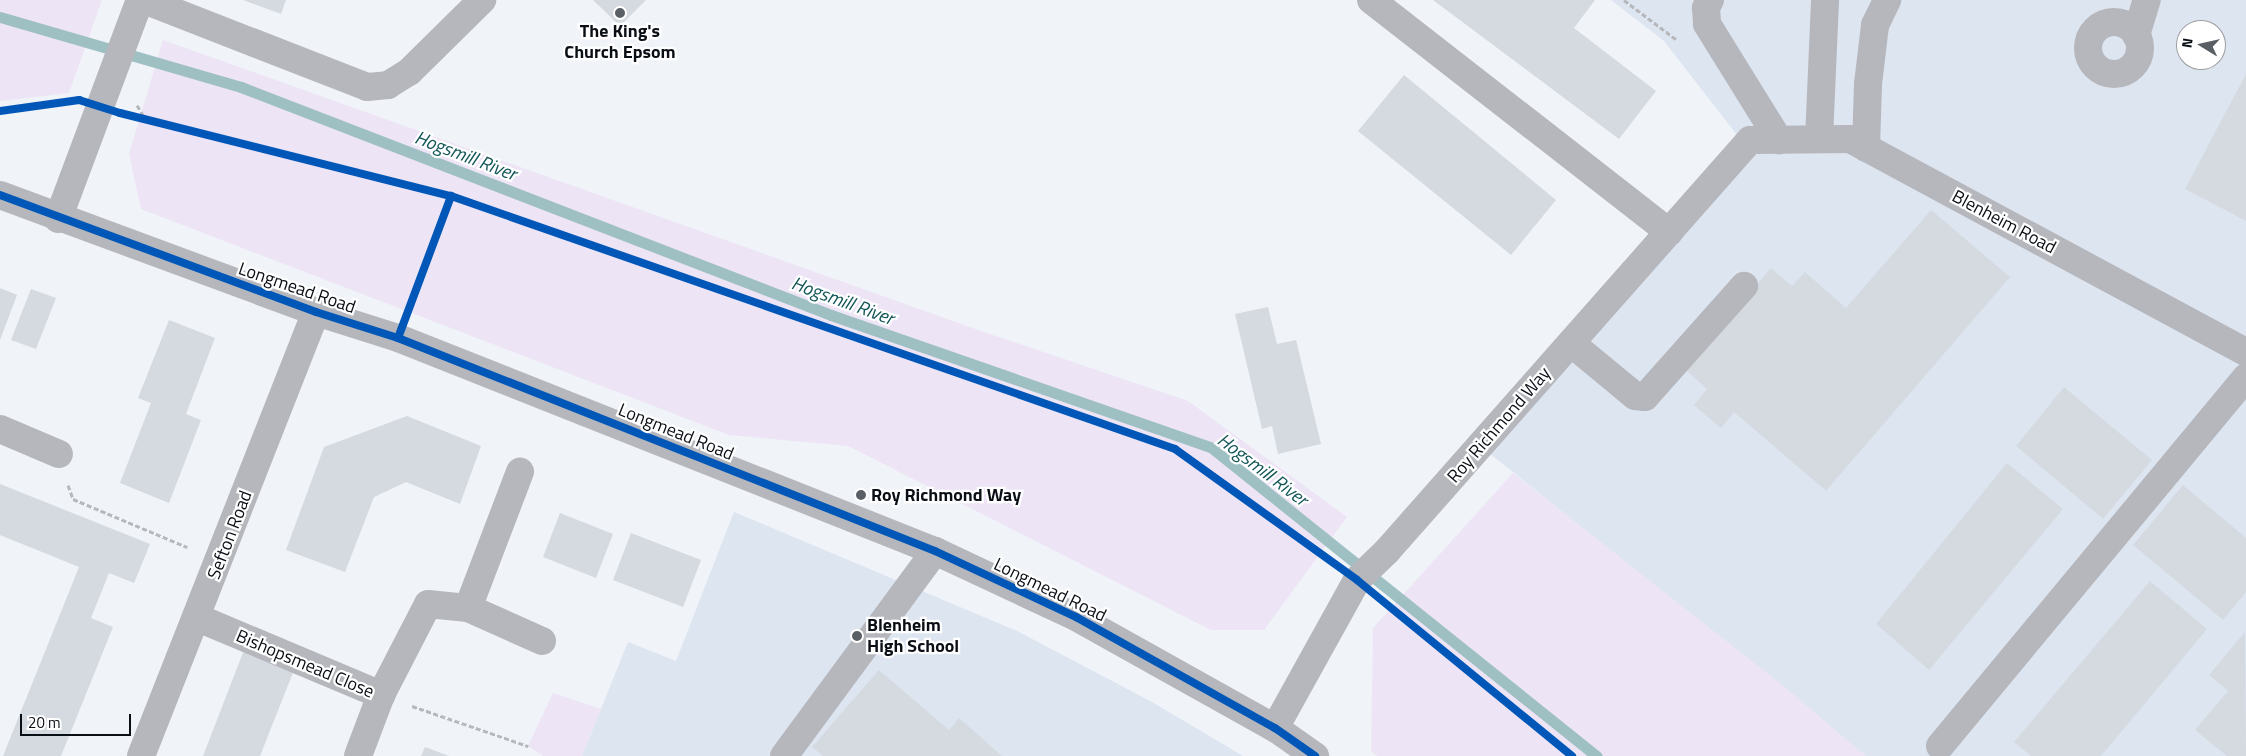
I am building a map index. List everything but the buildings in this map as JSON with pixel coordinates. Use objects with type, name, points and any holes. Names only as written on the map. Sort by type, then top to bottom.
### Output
[{"type":"street","points":[[58,219],[140,3],[368,87],[388,85],[410,72],[482,0]]},
{"type":"street","points":[[1371,0],[1669,232]]},
{"type":"street","points":[[1710,0],[1706,8],[1707,24],[1779,140]]},
{"type":"street","points":[[1819,139],[1825,0]]},
{"type":"street","points":[[1866,148],[1868,84],[1875,25],[1886,0]]},
{"type":"street","points":[[2136,35],[2147,0]]},
{"type":"street","name":"Blenheim Road","points":[[1750,140],[1850,139],[2246,352]]},
{"type":"street","name":"Roy Richmond Way","points":[[1274,728],[1357,580],[1387,551],[1750,140]]},
{"type":"street","name":"Longmead Road","points":[[0,195],[58,219],[316,312],[398,338],[935,551],[1076,617],[1274,728],[1314,756]]},
{"type":"street","points":[[1571,343],[1635,396],[1645,396],[1657,387],[1744,286]]},
{"type":"street","name":"Sefton Road","points":[[141,756],[198,618],[316,312]]},
{"type":"street","points":[[1940,746],[2246,378]]},
{"type":"street","points":[[0,429],[58,454]]},
{"type":"street","points":[[468,608],[520,472]]},
{"type":"street","points":[[784,756],[935,551]]},
{"type":"street","points":[[381,695],[428,604],[468,608],[542,641]]},
{"type":"street","name":"Bishopsmead Close","points":[[198,618],[381,695],[358,756]]},
{"type":"path","points":[[104,98],[155,122]]},
{"type":"path","points":[[58,454],[73,499],[220,560]]},
{"type":"path","points":[[381,695],[528,746]]},
{"type":"shaded area","points":[[0,0],[102,0],[69,93],[0,101]]},
{"type":"shaded area","points":[[1611,0],[2246,0],[2246,756],[1866,756],[1473,440],[1737,135],[1664,41]]},
{"type":"shaded area","points":[[163,40],[981,331],[1188,401],[1347,517],[1264,630],[1211,630],[848,446],[729,435],[141,209],[129,154]]},
{"type":"shaded area","points":[[1513,473],[1781,684],[1866,756],[1377,756],[1371,751],[1373,628]]},
{"type":"shaded area","name":"Blenheim High School","points":[[734,512],[1017,631],[1152,702],[1243,756],[582,756],[628,642],[676,661]]},
{"type":"shaded area","points":[[553,693],[601,709],[582,756],[543,756],[528,746]]},
{"type":"waterway","name":"Hogsmill River","points":[[0,17],[241,87],[831,315],[1212,448],[1597,756]]},
{"type":"cycle path","points":[[0,111],[79,100],[120,113],[451,196],[1175,449],[1357,580],[1572,756]]},
{"type":"cycle path","points":[[0,195],[316,312],[398,338],[935,551],[1076,617],[1275,728],[1315,756]]},
{"type":"cycle path","points":[[398,338],[451,196]]},
{"type":"place","name":"The King's Church Epsom","points":[[620,13]]},
{"type":"place","name":"Roy Richmond Way","points":[[861,495]]},
{"type":"place","name":"Blenheim High School","points":[[857,636]]}]
